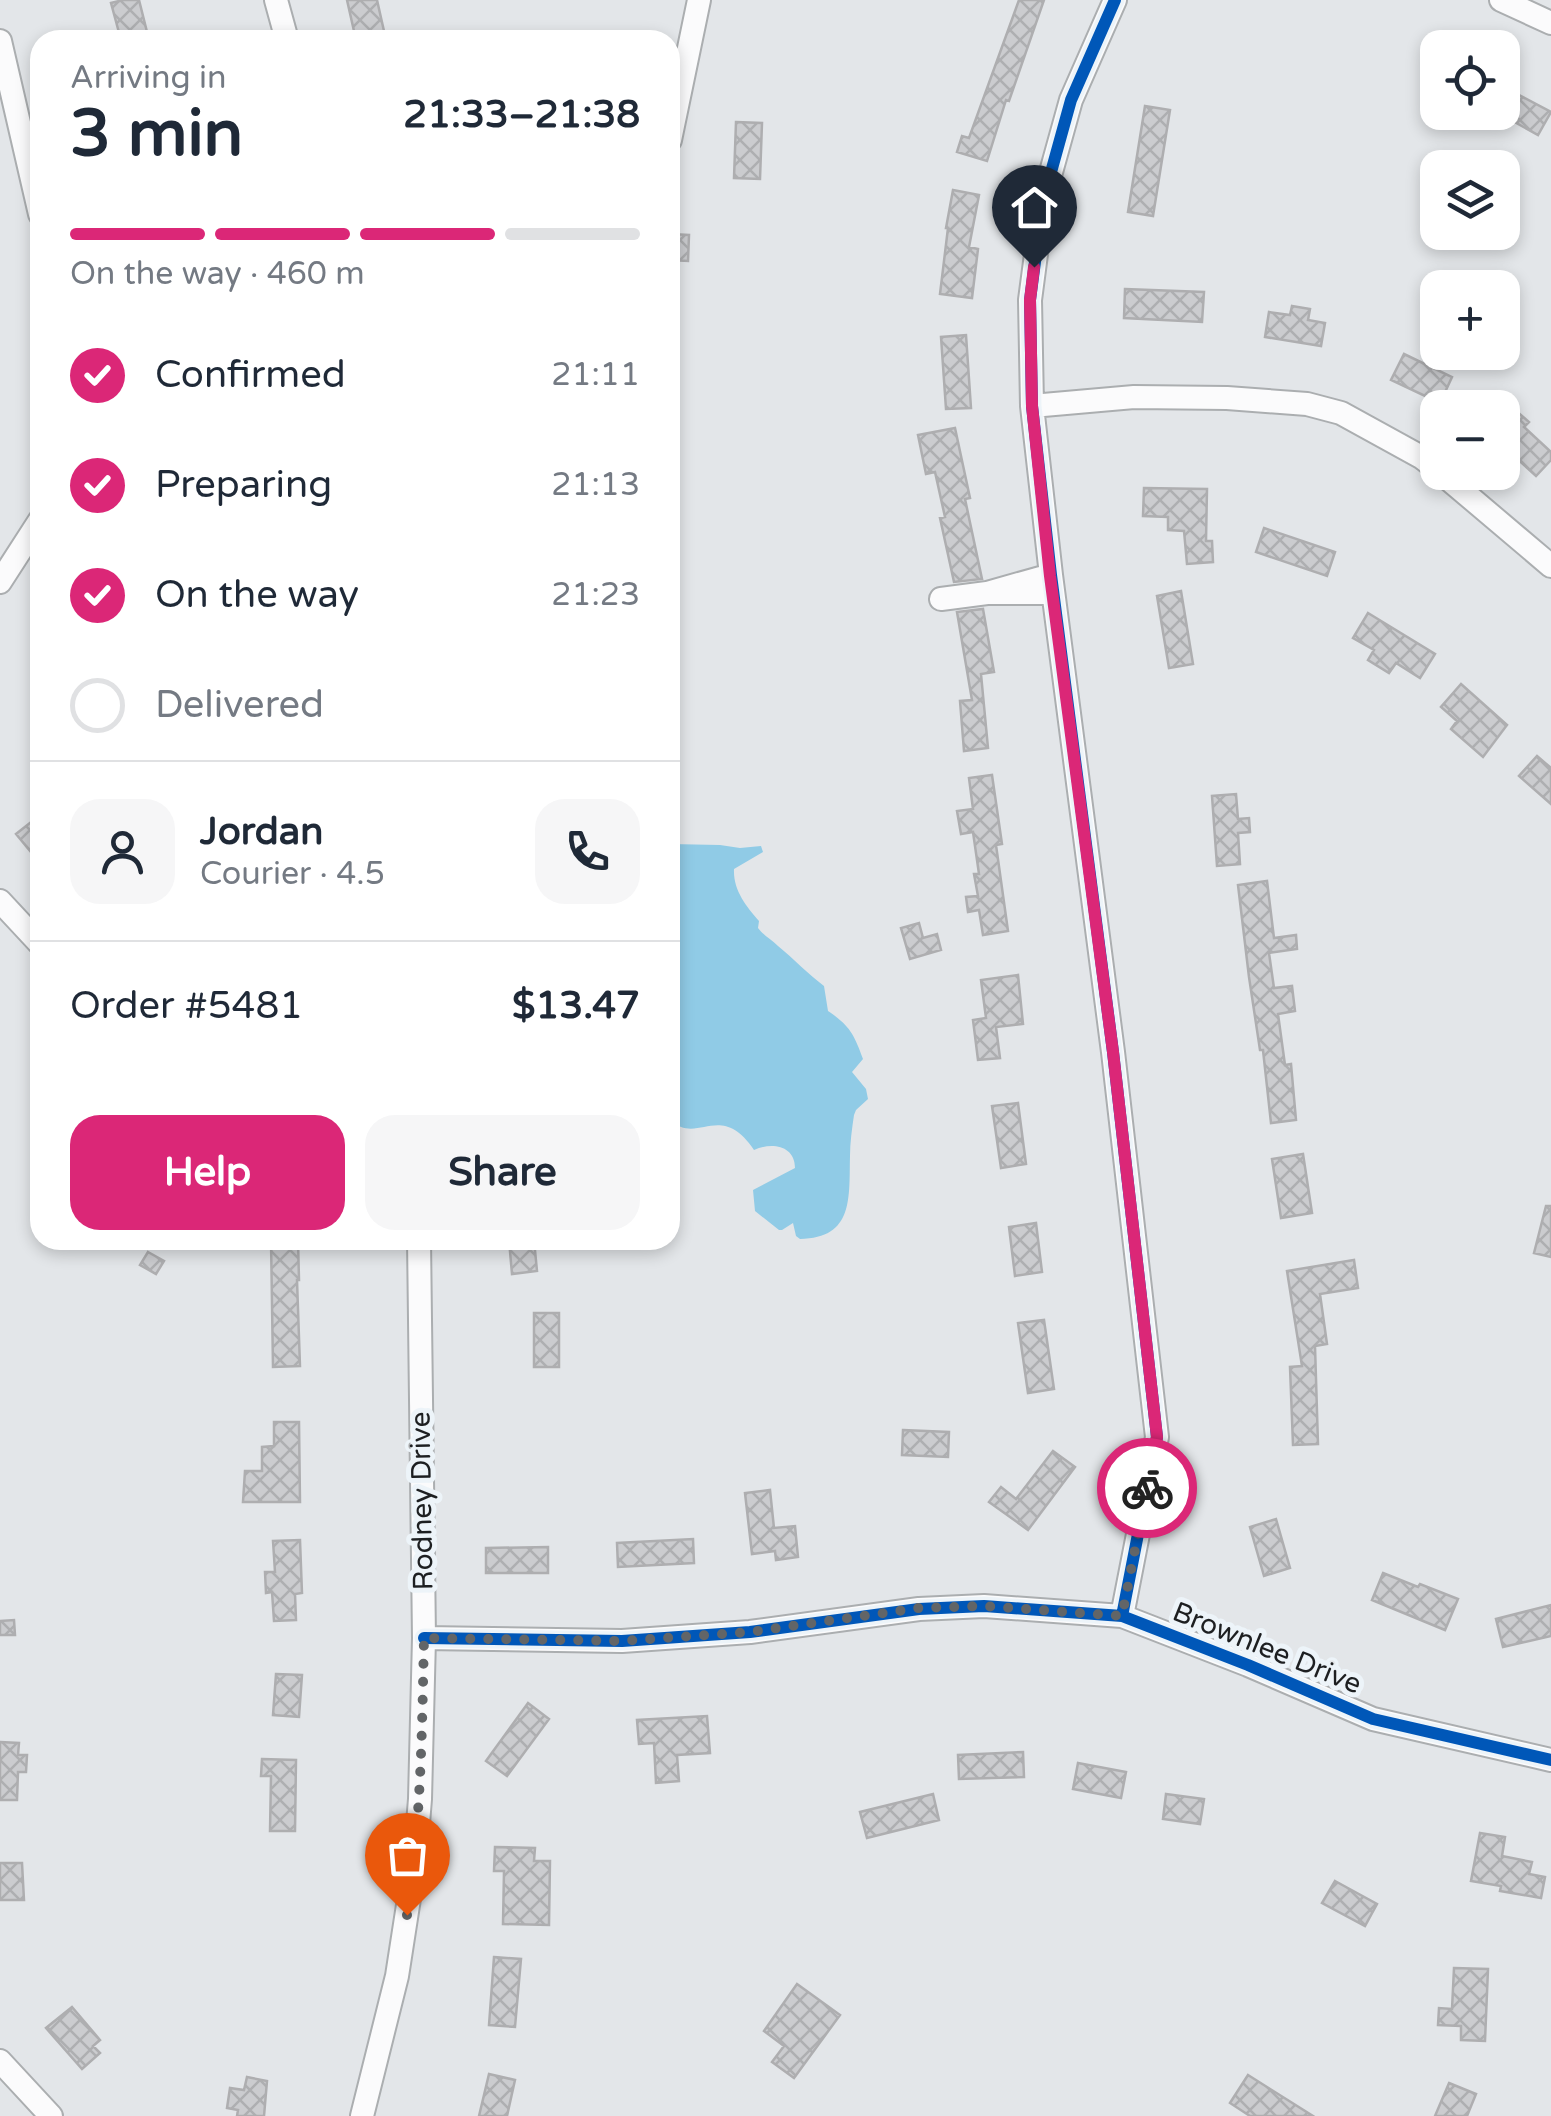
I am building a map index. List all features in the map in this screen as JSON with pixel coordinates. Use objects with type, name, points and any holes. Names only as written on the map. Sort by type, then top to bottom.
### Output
[{"type":"street","points":[[276,0],[284,30]]},
{"type":"street","points":[[680,92],[699,0]]},
{"type":"street","points":[[1114,0],[1070,100],[1043,201],[1030,300],[1032,406],[1157,1437],[1122,1616]]},
{"type":"street","points":[[1502,0],[1551,23]]},
{"type":"street","points":[[0,41],[30,171]]},
{"type":"street","points":[[1032,406],[1134,397],[1307,404],[1341,413],[1420,455]]},
{"type":"street","points":[[1460,490],[1551,566]]},
{"type":"street","points":[[0,582],[30,536]]},
{"type":"street","points":[[941,600],[1052,584]]},
{"type":"street","points":[[2,908],[30,935]]},
{"type":"street","name":"Rodney Drive","points":[[362,2116],[397,1976],[415,1860],[424,1638],[419,1250]]},
{"type":"street","name":"Brownlee Drive","points":[[424,1638],[622,1641],[750,1632],[919,1608],[984,1606],[1122,1616],[1372,1718],[1551,1760]]},
{"type":"street","points":[[0,2061],[51,2116]]},
{"type":"water","points":[[680,844],[761,846],[763,852],[734,869],[738,891],[759,921],[760,931],[824,986],[828,1011],[846,1026],[863,1059],[852,1072],[866,1089],[868,1099],[854,1115],[845,1213],[830,1232],[818,1237],[800,1239],[793,1223],[779,1230],[755,1211],[753,1190],[795,1168],[791,1154],[774,1146],[754,1150],[742,1135],[720,1125],[680,1127]]},
{"type":"building","points":[[139,0],[146,30],[118,30],[111,3]]},
{"type":"building","points":[[347,0],[377,0],[384,30],[354,30]]},
{"type":"building","points":[[1019,0],[1044,0],[987,161],[957,152],[962,136],[969,138]]},
{"type":"building","points":[[1520,96],[1551,112],[1538,135],[1520,125]]},
{"type":"building","points":[[1145,106],[1170,110],[1153,216],[1128,212]]},
{"type":"building","points":[[736,122],[762,123],[760,179],[734,178]]},
{"type":"building","points":[[953,190],[979,195],[969,247],[978,249],[972,298],[940,294]]},
{"type":"building","points":[[680,235],[689,235],[688,261],[680,261]]},
{"type":"building","points":[[1125,289],[1204,292],[1202,322],[1124,318]]},
{"type":"building","points":[[1292,306],[1310,309],[1308,320],[1325,323],[1321,346],[1265,337],[1269,312],[1290,315]]},
{"type":"building","points":[[966,335],[971,408],[946,409],[941,337]]},
{"type":"building","points":[[1404,354],[1420,362],[1420,370],[1437,370],[1452,377],[1446,390],[1420,390],[1420,394],[1391,380]]},
{"type":"building","points":[[1520,414],[1529,422],[1524,427],[1551,452],[1551,460],[1536,476],[1520,461]]},
{"type":"building","points":[[955,428],[982,579],[954,582],[935,472],[926,474],[918,435]]},
{"type":"building","points":[[1144,488],[1207,489],[1206,541],[1212,541],[1213,562],[1187,564],[1184,531],[1168,530],[1168,517],[1143,516]]},
{"type":"building","points":[[1264,528],[1335,552],[1327,576],[1256,552]]},
{"type":"building","points":[[1181,591],[1193,664],[1169,668],[1157,596]]},
{"type":"building","points":[[983,609],[994,672],[981,674],[988,748],[964,751],[960,701],[972,700],[957,612]]},
{"type":"building","points":[[1368,613],[1435,654],[1420,678],[1396,663],[1389,673],[1368,660],[1374,650],[1353,638]]},
{"type":"building","points":[[1461,684],[1507,725],[1483,757],[1451,729],[1457,721],[1441,707]]},
{"type":"building","points":[[1537,756],[1551,768],[1551,804],[1519,776]]},
{"type":"building","points":[[992,775],[1002,844],[996,845],[1008,931],[983,935],[979,910],[968,912],[966,897],[978,896],[973,832],[961,834],[957,811],[973,809],[969,778]]},
{"type":"building","points":[[1236,794],[1238,819],[1249,818],[1250,832],[1238,833],[1240,864],[1217,866],[1212,796]]},
{"type":"building","points":[[30,823],[30,851],[16,834]]},
{"type":"building","points":[[1267,881],[1274,938],[1296,935],[1297,949],[1269,953],[1274,988],[1292,986],[1295,1011],[1278,1014],[1285,1065],[1291,1064],[1296,1120],[1271,1123],[1238,885]]},
{"type":"building","points":[[919,923],[923,938],[937,934],[941,950],[910,959],[901,928]]},
{"type":"building","points":[[1018,975],[1023,1024],[996,1027],[1000,1058],[978,1060],[973,1020],[986,1018],[981,980]]},
{"type":"building","points":[[1018,1103],[1026,1164],[1001,1168],[992,1106]]},
{"type":"building","points":[[1303,1154],[1312,1213],[1281,1218],[1272,1159]]},
{"type":"building","points":[[1546,1206],[1551,1206],[1551,1257],[1534,1253]]},
{"type":"building","points":[[1036,1223],[1042,1272],[1015,1276],[1009,1227]]},
{"type":"building","points":[[271,1250],[298,1250],[300,1366],[273,1367]]},
{"type":"building","points":[[510,1250],[535,1250],[537,1271],[512,1274]]},
{"type":"building","points":[[148,1252],[164,1261],[156,1274],[140,1265]]},
{"type":"building","points":[[1354,1260],[1358,1288],[1320,1294],[1327,1344],[1315,1346],[1318,1444],[1293,1445],[1290,1367],[1302,1366],[1287,1271]]},
{"type":"building","points":[[534,1313],[559,1313],[559,1367],[534,1367]]},
{"type":"building","points":[[1044,1320],[1054,1389],[1028,1393],[1018,1323]]},
{"type":"building","points":[[274,1422],[299,1422],[300,1502],[243,1502],[245,1471],[262,1471],[262,1447],[274,1446]]},
{"type":"building","points":[[903,1430],[949,1432],[948,1457],[902,1455]]},
{"type":"building","points":[[1053,1451],[1075,1467],[1028,1530],[989,1502],[1001,1487],[1016,1499]]},
{"type":"building","points":[[770,1490],[774,1528],[795,1526],[798,1557],[776,1560],[775,1551],[752,1554],[745,1493]]},
{"type":"building","points":[[1276,1519],[1290,1568],[1264,1576],[1250,1527]]},
{"type":"building","points":[[693,1539],[694,1563],[618,1567],[617,1543]]},
{"type":"building","points":[[300,1540],[302,1593],[295,1594],[296,1620],[274,1621],[272,1592],[266,1593],[265,1572],[275,1572],[273,1541]]},
{"type":"building","points":[[548,1547],[548,1573],[486,1573],[486,1548]]},
{"type":"building","points":[[1383,1573],[1458,1599],[1445,1630],[1372,1600]]},
{"type":"building","points":[[1551,1605],[1551,1636],[1503,1647],[1496,1619]]},
{"type":"building","points":[[14,1620],[15,1635],[0,1635],[0,1621]]},
{"type":"building","points":[[276,1674],[302,1675],[299,1717],[273,1715]]},
{"type":"building","points":[[528,1703],[549,1719],[507,1776],[486,1761]]},
{"type":"building","points":[[707,1716],[710,1753],[677,1755],[679,1781],[656,1783],[654,1743],[639,1744],[637,1720]]},
{"type":"building","points":[[0,1742],[19,1743],[18,1755],[27,1755],[26,1772],[18,1772],[17,1800],[0,1800]]},
{"type":"building","points":[[1023,1752],[1024,1777],[959,1779],[958,1755]]},
{"type":"building","points":[[262,1759],[296,1760],[295,1831],[270,1831],[271,1776],[261,1776]]},
{"type":"building","points":[[1078,1763],[1126,1772],[1121,1798],[1073,1789]]},
{"type":"building","points":[[933,1794],[939,1820],[867,1838],[860,1812]]},
{"type":"building","points":[[1166,1794],[1204,1799],[1200,1824],[1163,1819]]},
{"type":"building","points":[[1480,1833],[1505,1837],[1502,1856],[1532,1862],[1529,1874],[1545,1877],[1541,1898],[1471,1881]]},
{"type":"building","points":[[495,1847],[535,1848],[534,1861],[550,1861],[549,1925],[503,1924],[504,1871],[494,1871]]},
{"type":"building","points":[[0,1863],[22,1863],[24,1900],[0,1900]]},
{"type":"building","points":[[1335,1881],[1377,1904],[1365,1926],[1322,1903]]},
{"type":"building","points":[[494,1957],[521,1959],[515,2027],[489,2025]]},
{"type":"building","points":[[1454,1968],[1488,1969],[1485,2041],[1461,2040],[1461,2026],[1438,2025],[1439,2008],[1452,2009]]},
{"type":"building","points":[[797,1984],[840,2015],[794,2078],[772,2062],[784,2046],[764,2031]]},
{"type":"building","points":[[72,2007],[100,2040],[93,2046],[100,2053],[82,2069],[46,2028]]},
{"type":"building","points":[[489,2074],[515,2080],[507,2116],[479,2116]]},
{"type":"building","points":[[1248,2075],[1313,2116],[1250,2116],[1230,2103]]},
{"type":"building","points":[[247,2077],[267,2081],[264,2116],[237,2116],[238,2110],[227,2108],[230,2088],[244,2090]]},
{"type":"building","points":[[1449,2083],[1476,2094],[1467,2116],[1435,2116]]},
{"type":"cycle path","points":[[1115,0],[1071,100],[1043,201],[1030,300],[1032,406],[1157,1437],[1122,1616]]},
{"type":"cycle path","points":[[424,1638],[622,1641],[750,1632],[919,1609],[984,1606],[1122,1616],[1373,1719],[1551,1760]]},
{"type":"way so far","points":[[407,1915],[420,1799],[424,1638],[622,1641],[750,1632],[919,1608],[984,1606],[1122,1616],[1147,1488]]},
{"type":"route","points":[[1034,267],[1030,300],[1032,406],[1157,1437],[1147,1488]]}]
